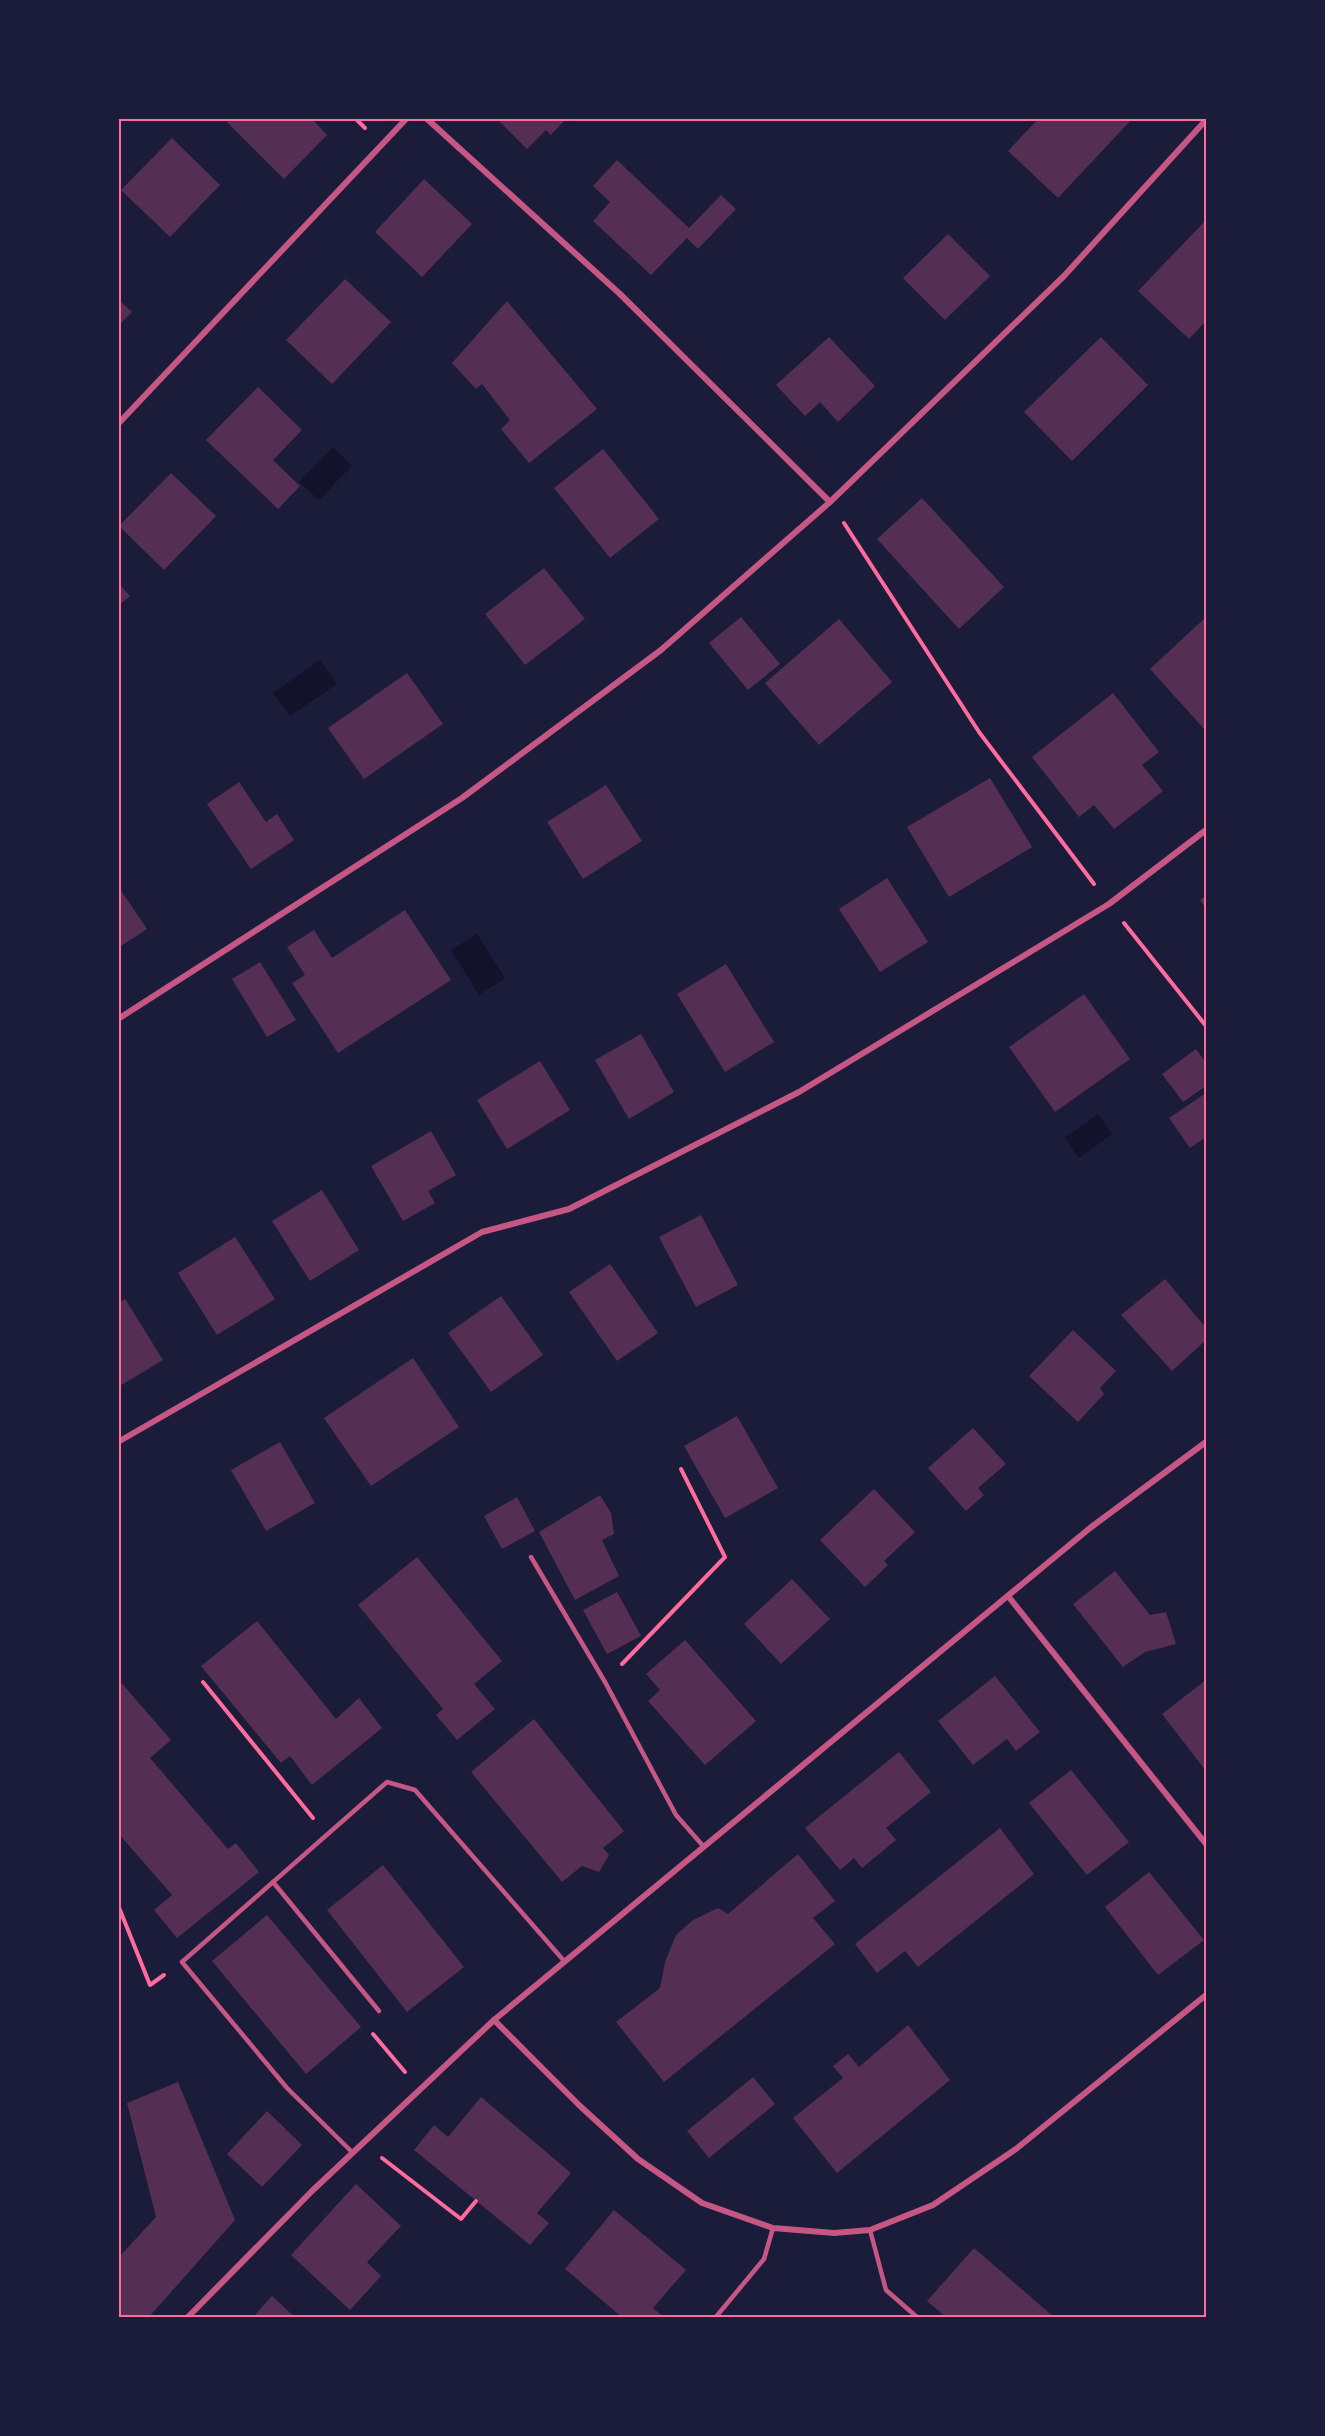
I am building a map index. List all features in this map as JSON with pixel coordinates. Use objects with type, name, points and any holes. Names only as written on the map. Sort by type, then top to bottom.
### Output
[{"type":"street","points":[[118,424],[407,118]]},
{"type":"street","points":[[426,118],[620,294],[830,502]]},
{"type":"street","points":[[118,1019],[462,798],[661,650],[830,502],[1064,276],[1206,120]]},
{"type":"street","points":[[118,1442],[482,1232],[569,1209],[799,1092],[1109,904],[1206,830]]},
{"type":"street","points":[[187,2318],[352,2152],[494,2020],[1090,1528],[1206,1442]]},
{"type":"street","points":[[1008,1596],[1206,1844]]},
{"type":"street","points":[[494,2020],[580,2106],[638,2158],[702,2203],[773,2228],[834,2233],[870,2230],[933,2205],[1016,2149],[1206,1995]]},
{"type":"lane","points":[[531,1557],[605,1682],[676,1815],[704,1847]]},
{"type":"lane","points":[[352,2152],[287,2088],[182,1962],[387,1782],[415,1790],[565,1962]]},
{"type":"lane","points":[[273,1882],[379,2011]]},
{"type":"lane","points":[[715,2318],[764,2259],[773,2228]]},
{"type":"lane","points":[[870,2230],[886,2290],[918,2318]]},
{"type":"path","points":[[830,502],[979,732],[1109,904],[1206,1026]]},
{"type":"path","points":[[605,1682],[725,1557],[681,1468]]},
{"type":"path","points":[[202,1682],[327,1835]]},
{"type":"path","points":[[118,1905],[150,1985],[182,1962]]},
{"type":"path","points":[[379,2011],[372,2032],[419,2089]]},
{"type":"path","points":[[362,2143],[461,2219],[476,2201]]},
{"type":"shaded area","points":[[333,447],[352,466],[319,500],[299,482]]},
{"type":"shaded area","points":[[320,660],[337,684],[290,716],[273,693]]},
{"type":"shaded area","points":[[477,934],[505,978],[479,995],[451,950]]},
{"type":"shaded area","points":[[1098,1114],[1112,1134],[1079,1158],[1065,1138]]},
{"type":"building","points":[[231,118],[311,118],[327,135],[284,179],[227,122]]},
{"type":"building","points":[[496,118],[563,118],[565,120],[551,135],[546,130],[527,149]]},
{"type":"building","points":[[1039,118],[1133,118],[1058,198],[1008,151]]},
{"type":"building","points":[[172,138],[220,185],[170,237],[121,190]]},
{"type":"building","points":[[617,160],[689,228],[721,195],[736,209],[698,249],[687,238],[651,275],[593,221],[610,202],[593,186]]},
{"type":"building","points":[[424,179],[472,224],[422,277],[375,232]]},
{"type":"building","points":[[1206,220],[1206,321],[1189,339],[1138,291]]},
{"type":"building","points":[[948,234],[990,276],[945,320],[903,278]]},
{"type":"building","points":[[345,279],[391,322],[332,384],[286,340]]},
{"type":"building","points":[[118,299],[132,312],[118,326]]},
{"type":"building","points":[[507,301],[597,409],[529,463],[501,429],[510,420],[482,384],[476,389],[452,363]]},
{"type":"building","points":[[829,337],[875,386],[838,422],[820,402],[805,416],[776,385]]},
{"type":"building","points":[[1101,337],[1148,385],[1072,461],[1024,412]]},
{"type":"building","points":[[258,387],[302,430],[273,460],[300,486],[278,509],[206,440]]},
{"type":"building","points":[[603,449],[659,519],[610,558],[554,488]]},
{"type":"building","points":[[171,473],[216,516],[164,570],[119,526]]},
{"type":"building","points":[[922,498],[1004,587],[959,629],[877,539]]},
{"type":"building","points":[[544,568],[585,619],[525,665],[485,614]]},
{"type":"building","points":[[118,583],[130,596],[118,606]]},
{"type":"building","points":[[741,617],[780,664],[748,690],[709,643]]},
{"type":"building","points":[[1206,617],[1206,731],[1150,669]]},
{"type":"building","points":[[839,619],[892,682],[819,745],[765,683]]},
{"type":"building","points":[[407,673],[443,724],[364,779],[328,728]]},
{"type":"building","points":[[1113,693],[1159,752],[1142,765],[1163,791],[1114,829],[1094,805],[1079,817],[1032,757]]},
{"type":"building","points":[[990,778],[1032,847],[949,897],[907,827]]},
{"type":"building","points":[[239,782],[266,822],[277,814],[294,840],[251,869],[207,804]]},
{"type":"building","points":[[606,785],[642,841],[583,879],[547,822]]},
{"type":"building","points":[[887,878],[928,942],[880,972],[839,909]]},
{"type":"building","points":[[118,886],[147,929],[118,948]]},
{"type":"building","points":[[1206,895],[1206,909],[1200,900]]},
{"type":"building","points":[[405,910],[451,980],[338,1053],[292,983],[305,975],[287,947],[314,930],[332,958]]},
{"type":"building","points":[[260,962],[296,1020],[267,1037],[232,979]]},
{"type":"building","points":[[726,964],[774,1042],[725,1072],[677,994]]},
{"type":"building","points":[[1084,994],[1130,1059],[1055,1112],[1009,1047]]},
{"type":"building","points":[[641,1034],[674,1092],[629,1119],[595,1060]]},
{"type":"building","points":[[1196,1049],[1206,1063],[1206,1086],[1183,1102],[1162,1074]]},
{"type":"building","points":[[540,1061],[570,1110],[507,1149],[477,1100]]},
{"type":"building","points":[[1206,1093],[1206,1137],[1190,1148],[1169,1118]]},
{"type":"building","points":[[431,1131],[456,1175],[428,1191],[435,1203],[403,1221],[371,1166]]},
{"type":"building","points":[[322,1190],[359,1250],[310,1281],[272,1221]]},
{"type":"building","points":[[701,1215],[738,1285],[696,1307],[659,1237]]},
{"type":"building","points":[[235,1237],[275,1299],[217,1335],[178,1273]]},
{"type":"building","points":[[610,1264],[658,1333],[617,1361],[569,1292]]},
{"type":"building","points":[[1165,1279],[1206,1328],[1206,1340],[1172,1371],[1121,1315]]},
{"type":"building","points":[[501,1296],[543,1355],[491,1392],[448,1333]]},
{"type":"building","points":[[125,1299],[163,1360],[118,1387],[118,1303]]},
{"type":"building","points":[[1073,1330],[1116,1371],[1100,1388],[1104,1394],[1078,1422],[1029,1376]]},
{"type":"building","points":[[413,1358],[459,1427],[371,1486],[324,1418]]},
{"type":"building","points":[[737,1416],[778,1488],[725,1518],[684,1446]]},
{"type":"building","points":[[973,1428],[1006,1464],[978,1488],[984,1495],[966,1511],[928,1468]]},
{"type":"building","points":[[280,1442],[315,1503],[266,1531],[231,1470]]},
{"type":"building","points":[[874,1489],[915,1532],[884,1561],[888,1565],[865,1587],[820,1540]]},
{"type":"building","points":[[600,1495],[611,1513],[614,1534],[602,1540],[619,1576],[575,1600],[539,1532]]},
{"type":"building","points":[[517,1497],[535,1531],[502,1549],[484,1516]]},
{"type":"building","points":[[417,1557],[502,1661],[474,1684],[495,1709],[457,1740],[436,1715],[443,1709],[358,1605]]},
{"type":"building","points":[[1115,1571],[1150,1615],[1166,1612],[1176,1644],[1145,1652],[1123,1667],[1073,1604]]},
{"type":"building","points":[[792,1579],[830,1619],[781,1664],[744,1624]]},
{"type":"building","points":[[617,1592],[641,1636],[607,1654],[583,1610]]},
{"type":"building","points":[[257,1621],[336,1719],[359,1698],[382,1728],[312,1785],[290,1756],[281,1763],[201,1666]]},
{"type":"building","points":[[685,1640],[756,1721],[705,1765],[648,1701],[660,1690],[646,1674]]},
{"type":"building","points":[[995,1676],[1040,1732],[1016,1751],[1007,1739],[973,1765],[938,1721]]},
{"type":"building","points":[[118,1679],[171,1740],[150,1758],[228,1849],[236,1843],[259,1872],[177,1938],[154,1910],[172,1895],[118,1833]]},
{"type":"building","points":[[1206,1680],[1206,1771],[1162,1714]]},
{"type":"building","points":[[534,1719],[624,1831],[603,1848],[609,1855],[599,1872],[582,1866],[562,1882],[471,1772]]},
{"type":"building","points":[[899,1752],[931,1792],[886,1828],[896,1840],[862,1868],[854,1858],[840,1870],[805,1828]]},
{"type":"building","points":[[1071,1770],[1129,1842],[1087,1875],[1029,1803]]},
{"type":"building","points":[[1000,1828],[1034,1874],[918,1967],[905,1951],[877,1973],[855,1944]]},
{"type":"building","points":[[798,1854],[835,1901],[813,1918],[835,1944],[664,2082],[616,2022],[660,1988],[665,1962],[676,1935],[693,1920],[718,1908],[728,1914]]},
{"type":"building","points":[[383,1865],[464,1967],[407,2012],[327,1910]]},
{"type":"building","points":[[1149,1872],[1204,1940],[1158,1975],[1105,1907]]},
{"type":"building","points":[[267,1915],[361,2027],[306,2074],[212,1961]]},
{"type":"building","points":[[908,2025],[950,2080],[837,2173],[793,2118],[843,2078],[833,2066],[848,2054],[859,2067]]},
{"type":"building","points":[[753,2077],[775,2104],[709,2158],[687,2131]]},
{"type":"building","points":[[178,2082],[235,2220],[148,2318],[118,2318],[118,2258],[156,2217],[127,2103]]},
{"type":"building","points":[[481,2097],[571,2173],[537,2213],[549,2223],[530,2245],[414,2150],[434,2125],[448,2137]]},
{"type":"building","points":[[267,2111],[302,2145],[262,2187],[227,2154]]},
{"type":"building","points":[[356,2184],[401,2226],[367,2262],[381,2276],[350,2310],[291,2255]]},
{"type":"building","points":[[614,2210],[686,2270],[653,2308],[665,2318],[623,2318],[565,2269]]},
{"type":"building","points":[[974,2248],[1055,2318],[947,2318],[927,2301]]},
{"type":"building","points":[[272,2296],[296,2318],[252,2318]]}]
